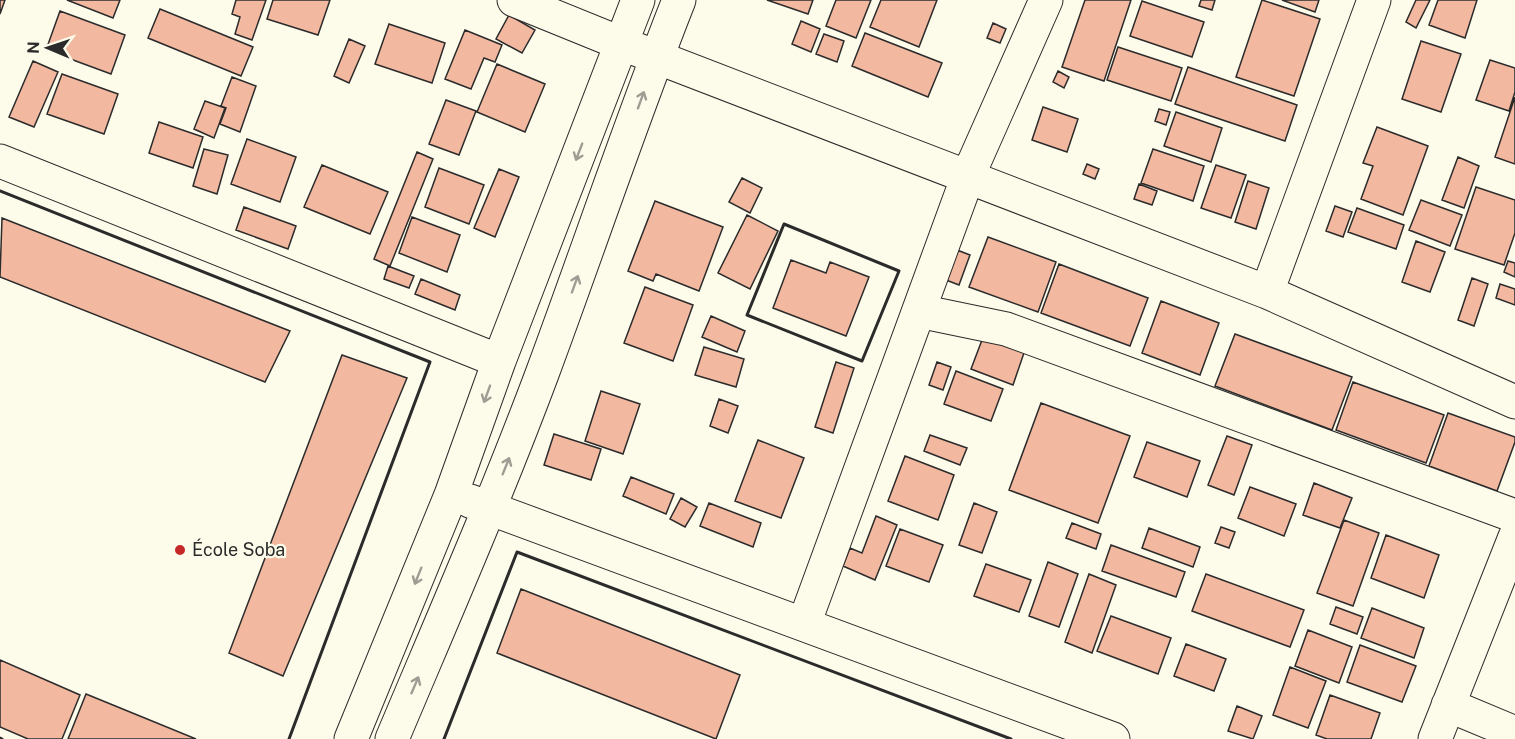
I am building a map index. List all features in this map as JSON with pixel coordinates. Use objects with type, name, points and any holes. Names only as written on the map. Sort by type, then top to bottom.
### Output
[{"type":"street","points":[[514,0],[1267,292],[1515,402]]},
{"type":"street","points":[[351,739],[451,495],[499,361],[638,0]]},
{"type":"street","points":[[393,739],[542,376],[657,56],[680,0]]},
{"type":"street","points":[[804,624],[968,176],[1046,0]]},
{"type":"street","points":[[1267,292],[1374,0]]},
{"type":"street","points":[[0,161],[499,361]]},
{"type":"street","points":[[919,311],[1006,329],[1515,516]]},
{"type":"street","points":[[451,495],[804,624],[1057,729],[1113,739]]},
{"type":"street","points":[[1435,739],[1515,537]]},
{"type":"street","points":[[1448,705],[1515,733]]},
{"type":"building","points":[[0,0],[5,0],[0,14]]},
{"type":"building","points":[[67,0],[120,0],[113,18]]},
{"type":"building","points":[[236,0],[266,0],[252,40],[235,34],[240,17],[232,14]]},
{"type":"building","points":[[273,0],[330,0],[318,35],[267,19]]},
{"type":"building","points":[[767,0],[813,0],[808,14]]},
{"type":"building","points":[[836,0],[871,0],[856,38],[826,26]]},
{"type":"building","points":[[881,0],[937,0],[919,47],[870,27]]},
{"type":"building","points":[[1085,0],[1131,0],[1104,81],[1062,67]]},
{"type":"building","points":[[1201,0],[1215,0],[1212,10],[1199,6]]},
{"type":"building","points":[[1262,0],[1320,19],[1294,96],[1236,77]]},
{"type":"building","points":[[1282,0],[1319,0],[1315,12]]},
{"type":"building","points":[[1416,0],[1430,0],[1416,28],[1406,22]]},
{"type":"building","points":[[1438,0],[1477,0],[1465,38],[1429,25]]},
{"type":"building","points":[[1142,1],[1204,22],[1192,57],[1130,36]]},
{"type":"building","points":[[160,9],[253,47],[241,76],[148,38]]},
{"type":"building","points":[[60,11],[125,35],[111,74],[46,50]]},
{"type":"building","points":[[509,15],[535,30],[522,53],[496,39]]},
{"type":"building","points":[[801,21],[820,29],[811,52],[792,44]]},
{"type":"building","points":[[993,23],[1006,29],[1000,43],[987,38]]},
{"type":"building","points":[[389,24],[445,43],[432,83],[375,64]]},
{"type":"building","points":[[465,30],[502,45],[495,62],[484,58],[471,89],[445,79]]},
{"type":"building","points":[[865,33],[942,63],[928,97],[852,66]]},
{"type":"building","points":[[824,34],[844,41],[837,62],[816,54]]},
{"type":"building","points":[[349,39],[365,46],[349,83],[334,76]]},
{"type":"building","points":[[1421,41],[1461,54],[1441,112],[1402,99]]},
{"type":"building","points":[[1118,47],[1182,68],[1171,101],[1107,80]]},
{"type":"building","points":[[1490,60],[1515,68],[1515,92],[1509,111],[1476,100]]},
{"type":"building","points":[[33,61],[58,72],[34,127],[9,117]]},
{"type":"building","points":[[497,64],[545,84],[525,132],[477,112]]},
{"type":"building","points":[[1188,67],[1297,105],[1285,141],[1175,104]]},
{"type":"building","points":[[1058,71],[1069,77],[1064,88],[1053,82]]},
{"type":"building","points":[[62,74],[118,94],[104,134],[47,114]]},
{"type":"building","points":[[232,77],[256,86],[240,132],[220,124],[226,108],[221,106]]},
{"type":"building","points":[[1515,97],[1515,164],[1495,157]]},
{"type":"building","points":[[446,100],[476,111],[459,155],[429,144]]},
{"type":"building","points":[[205,101],[225,108],[214,138],[194,129]]},
{"type":"building","points":[[1043,107],[1078,119],[1067,152],[1032,140]]},
{"type":"building","points":[[1159,109],[1170,112],[1166,125],[1155,121]]},
{"type":"building","points":[[1176,112],[1222,128],[1211,162],[1164,146]]},
{"type":"building","points":[[159,122],[203,137],[193,168],[149,153]]},
{"type":"building","points":[[1377,127],[1428,146],[1403,215],[1361,199],[1373,166],[1363,163]]},
{"type":"building","points":[[247,139],[296,157],[280,202],[231,184]]},
{"type":"building","points":[[204,149],[228,155],[217,194],[193,186]]},
{"type":"building","points":[[1153,149],[1204,166],[1193,201],[1141,183]]},
{"type":"building","points":[[417,152],[433,159],[390,266],[374,259]]},
{"type":"building","points":[[1458,157],[1479,166],[1464,208],[1442,200]]},
{"type":"building","points":[[1087,164],[1099,169],[1095,179],[1083,174]]},
{"type":"building","points":[[322,165],[388,192],[370,234],[304,207]]},
{"type":"building","points":[[1216,165],[1246,175],[1231,218],[1201,208]]},
{"type":"building","points":[[439,168],[484,185],[469,224],[425,207]]},
{"type":"building","points":[[499,169],[519,177],[495,237],[474,228]]},
{"type":"building","points":[[742,178],[762,188],[750,213],[729,202]]},
{"type":"building","points":[[1248,181],[1269,188],[1256,229],[1235,222]]},
{"type":"building","points":[[1139,184],[1157,191],[1152,205],[1134,199]]},
{"type":"building","points":[[1476,187],[1515,200],[1515,233],[1504,265],[1455,249]]},
{"type":"building","points":[[1421,200],[1462,215],[1450,246],[1409,230]]},
{"type":"building","points":[[655,201],[723,227],[699,291],[656,274],[653,281],[628,271]]},
{"type":"building","points":[[1335,206],[1352,212],[1343,237],[1326,231]]},
{"type":"building","points":[[244,207],[296,226],[288,249],[236,230]]},
{"type":"building","points":[[1357,208],[1404,225],[1396,249],[1348,232]]},
{"type":"building","points":[[747,215],[778,231],[750,289],[718,273]]},
{"type":"building","points":[[412,217],[460,235],[447,272],[399,253]]},
{"type":"building","points":[[2,218],[290,331],[265,382],[0,277]]},
{"type":"building","points":[[988,237],[1056,262],[1038,312],[969,287]]},
{"type":"building","points":[[1416,241],[1445,252],[1430,292],[1402,282]]},
{"type":"building","points":[[957,250],[970,255],[959,285],[946,280]]},
{"type":"building","points":[[791,260],[826,273],[830,262],[869,277],[846,336],[773,308]]},
{"type":"building","points":[[1508,261],[1515,263],[1515,277],[1504,272]]},
{"type":"building","points":[[1059,264],[1148,298],[1130,346],[1041,313]]},
{"type":"building","points":[[388,266],[414,276],[409,288],[384,279]]},
{"type":"building","points":[[1472,278],[1488,284],[1474,326],[1458,320]]},
{"type":"building","points":[[421,279],[460,295],[455,310],[415,294]]},
{"type":"building","points":[[1500,284],[1515,289],[1515,305],[1496,298]]},
{"type":"building","points":[[645,287],[693,305],[673,361],[624,343]]},
{"type":"building","points":[[1161,301],[1219,323],[1200,375],[1142,353]]},
{"type":"building","points":[[711,316],[745,331],[737,352],[702,337]]},
{"type":"building","points":[[985,332],[1026,347],[1013,385],[971,369]]},
{"type":"building","points":[[1235,334],[1352,377],[1332,430],[1215,386]]},
{"type":"building","points":[[704,347],[744,359],[736,387],[695,375]]},
{"type":"building","points":[[342,355],[407,378],[283,676],[229,653]]},
{"type":"building","points":[[836,362],[854,368],[833,433],[815,427]]},
{"type":"building","points":[[937,362],[951,367],[943,390],[929,385]]},
{"type":"building","points":[[956,371],[1003,389],[991,421],[944,404]]},
{"type":"building","points":[[1353,382],[1444,415],[1426,463],[1336,430]]},
{"type":"building","points":[[601,391],[640,404],[623,454],[585,441]]},
{"type":"building","points":[[719,399],[738,406],[728,433],[710,426]]},
{"type":"building","points":[[1041,403],[1130,436],[1098,523],[1009,490]]},
{"type":"building","points":[[1448,413],[1515,437],[1497,491],[1429,466]]},
{"type":"building","points":[[554,434],[601,449],[591,480],[544,465]]},
{"type":"building","points":[[930,435],[967,448],[960,465],[924,451]]},
{"type":"building","points":[[1227,436],[1252,445],[1234,495],[1208,485]]},
{"type":"building","points":[[758,440],[804,458],[781,518],[735,501]]},
{"type":"building","points":[[1147,442],[1200,461],[1187,497],[1134,477]]},
{"type":"building","points":[[905,456],[954,475],[938,520],[888,501]]},
{"type":"building","points":[[631,477],[674,494],[666,514],[623,496]]},
{"type":"building","points":[[1314,483],[1352,498],[1340,528],[1303,515]]},
{"type":"building","points":[[1250,487],[1296,504],[1284,536],[1238,518]]},
{"type":"building","points":[[681,498],[697,507],[685,527],[670,519]]},
{"type":"building","points":[[709,503],[761,523],[753,547],[700,526]]},
{"type":"building","points":[[974,503],[997,512],[982,553],[959,545]]},
{"type":"building","points":[[876,516],[897,525],[875,580],[843,566],[850,548],[862,553]]},
{"type":"building","points":[[1344,520],[1379,533],[1353,606],[1317,593]]},
{"type":"building","points":[[1072,523],[1101,534],[1096,549],[1066,538]]},
{"type":"building","points":[[1221,527],[1235,532],[1229,548],[1215,543]]},
{"type":"building","points":[[1149,528],[1200,547],[1193,567],[1142,548]]},
{"type":"building","points":[[900,529],[943,545],[929,582],[886,566]]},
{"type":"building","points":[[1386,535],[1439,555],[1424,598],[1371,578]]},
{"type":"building","points":[[1111,545],[1185,572],[1176,597],[1102,571]]},
{"type":"building","points":[[1048,562],[1078,574],[1059,627],[1029,616]]},
{"type":"building","points":[[986,564],[1031,580],[1019,612],[974,596]]},
{"type":"building","points":[[1089,574],[1116,585],[1092,653],[1065,642]]},
{"type":"building","points":[[1206,574],[1304,610],[1290,647],[1192,611]]},
{"type":"building","points":[[521,589],[740,675],[716,739],[497,653]]},
{"type":"building","points":[[1336,607],[1363,617],[1357,634],[1330,624]]},
{"type":"building","points":[[1372,608],[1424,628],[1414,658],[1361,638]]},
{"type":"building","points":[[1111,616],[1171,638],[1158,674],[1097,651]]},
{"type":"building","points":[[1308,630],[1352,647],[1339,683],[1295,666]]},
{"type":"building","points":[[1186,644],[1226,659],[1214,691],[1174,676]]},
{"type":"building","points":[[1360,645],[1416,666],[1402,702],[1347,682]]},
{"type":"building","points":[[0,660],[80,695],[62,739],[28,739],[0,727]]},
{"type":"building","points":[[1290,667],[1326,681],[1308,728],[1273,715]]},
{"type":"building","points":[[86,694],[196,739],[68,739]]},
{"type":"building","points":[[1330,695],[1380,713],[1371,739],[1327,739],[1316,735]]},
{"type":"building","points":[[1237,706],[1262,716],[1253,739],[1228,731]]},
{"type":"wall","points":[[0,191],[430,362],[289,739]]},
{"type":"wall","points":[[784,224],[899,271],[862,361],[747,315],[784,224]]},
{"type":"wall","points":[[444,739],[517,552],[1011,739]]},
{"type":"place","name":"École Soba","points":[[180,550]]}]
